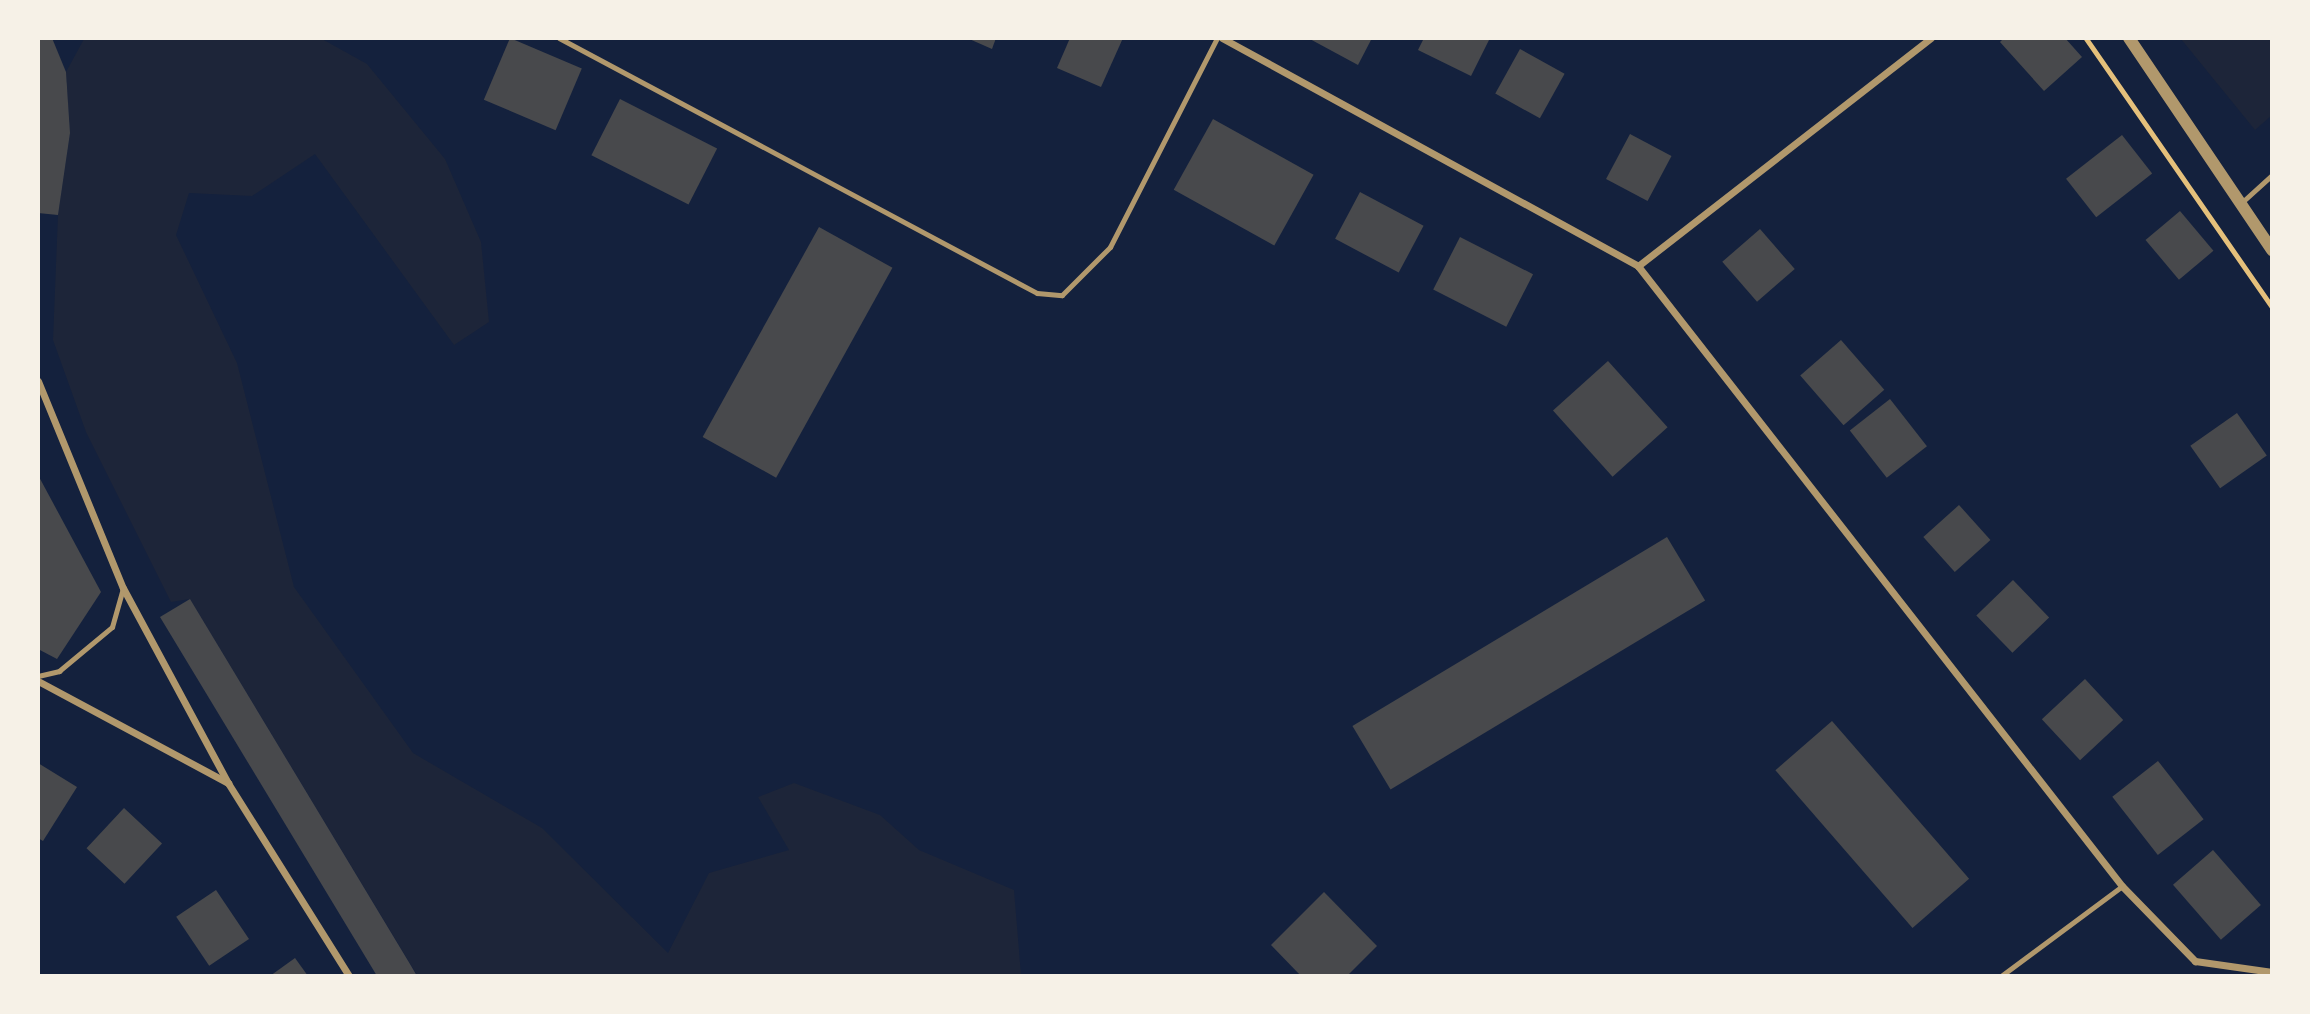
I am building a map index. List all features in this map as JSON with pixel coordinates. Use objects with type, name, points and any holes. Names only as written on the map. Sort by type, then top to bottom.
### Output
[{"type":"street","points":[[1220,38],[1638,267],[2122,886],[2195,961],[2272,972]]},
{"type":"street","points":[[1638,267],[1931,38]]},
{"type":"street","points":[[2129,38],[2238,206],[2272,250]]},
{"type":"street","points":[[38,381],[123,588],[228,783],[349,975]]},
{"type":"street","points":[[38,678],[228,783]]},
{"type":"lane","points":[[559,38],[1037,293],[1062,295],[1110,247],[1220,38]]},
{"type":"lane","points":[[2238,206],[2272,175]]},
{"type":"lane","points":[[38,678],[59,671],[112,627],[123,588]]},
{"type":"lane","points":[[2001,975],[2122,886]]},
{"type":"path","points":[[2086,38],[2272,307]]},
{"type":"shaded area","points":[[84,39],[322,39],[367,64],[445,159],[481,242],[489,322],[454,345],[315,154],[252,196],[189,193],[176,235],[237,363],[294,587],[413,753],[542,828],[668,953],[709,873],[789,850],[758,797],[794,783],[880,815],[919,850],[1014,890],[1021,975],[417,975],[190,599],[171,602],[86,432],[53,340],[58,215],[70,133],[66,72]]},
{"type":"shaded area","points":[[2181,39],[2271,39],[2271,116],[2255,130]]},
{"type":"building","points":[[38,38],[52,38],[66,72],[70,133],[58,215],[38,213]]},
{"type":"building","points":[[510,38],[582,68],[556,130],[484,100]]},
{"type":"building","points":[[967,38],[996,38],[992,49]]},
{"type":"building","points":[[1070,38],[1123,38],[1101,87],[1057,68]]},
{"type":"building","points":[[1308,38],[1372,38],[1358,65]]},
{"type":"building","points":[[1424,38],[1490,38],[1471,76],[1418,50]]},
{"type":"building","points":[[2004,38],[2065,38],[2082,57],[2044,91],[2000,42]]},
{"type":"building","points":[[1520,49],[1565,74],[1540,118],[1495,94]]},
{"type":"building","points":[[620,99],[717,148],[689,205],[591,155]]},
{"type":"building","points":[[1213,119],[1314,175],[1274,246],[1174,190]]},
{"type":"building","points":[[1630,134],[1671,156],[1648,201],[1606,179]]},
{"type":"building","points":[[2122,135],[2152,174],[2096,217],[2066,179]]},
{"type":"building","points":[[1360,192],[1424,226],[1399,273],[1335,239]]},
{"type":"building","points":[[2180,211],[2213,251],[2179,280],[2146,240]]},
{"type":"building","points":[[819,227],[892,268],[776,478],[703,437]]},
{"type":"building","points":[[1760,229],[1795,269],[1757,302],[1722,262]]},
{"type":"building","points":[[1460,237],[1533,274],[1506,327],[1433,290]]},
{"type":"building","points":[[1841,340],[1884,390],[1844,425],[1800,375]]},
{"type":"building","points":[[1608,361],[1668,427],[1613,477],[1553,411]]},
{"type":"building","points":[[1890,399],[1927,446],[1887,478],[1850,430]]},
{"type":"building","points":[[2237,413],[2267,456],[2220,488],[2190,446]]},
{"type":"building","points":[[38,475],[101,592],[57,659],[38,649]]},
{"type":"building","points":[[1959,505],[1990,540],[1955,572],[1923,537]]},
{"type":"building","points":[[1667,537],[1705,600],[1391,789],[1352,726]]},
{"type":"building","points":[[2013,580],[2049,617],[2012,653],[1976,615]]},
{"type":"building","points":[[190,599],[417,976],[377,976],[160,617]]},
{"type":"building","points":[[2085,679],[2123,720],[2080,760],[2042,719]]},
{"type":"building","points":[[1832,721],[1969,879],[1913,928],[1775,770]]},
{"type":"building","points":[[2158,761],[2204,819],[2158,855],[2112,797]]},
{"type":"building","points":[[38,763],[77,787],[43,841],[38,838]]},
{"type":"building","points":[[124,808],[162,843],[125,884],[86,848]]},
{"type":"building","points":[[2213,850],[2261,905],[2221,940],[2173,885]]},
{"type":"building","points":[[216,890],[249,939],[209,966],[176,917]]},
{"type":"building","points":[[1324,892],[1377,946],[1347,976],[1301,976],[1271,945]]},
{"type":"building","points":[[295,958],[308,976],[270,976]]}]
